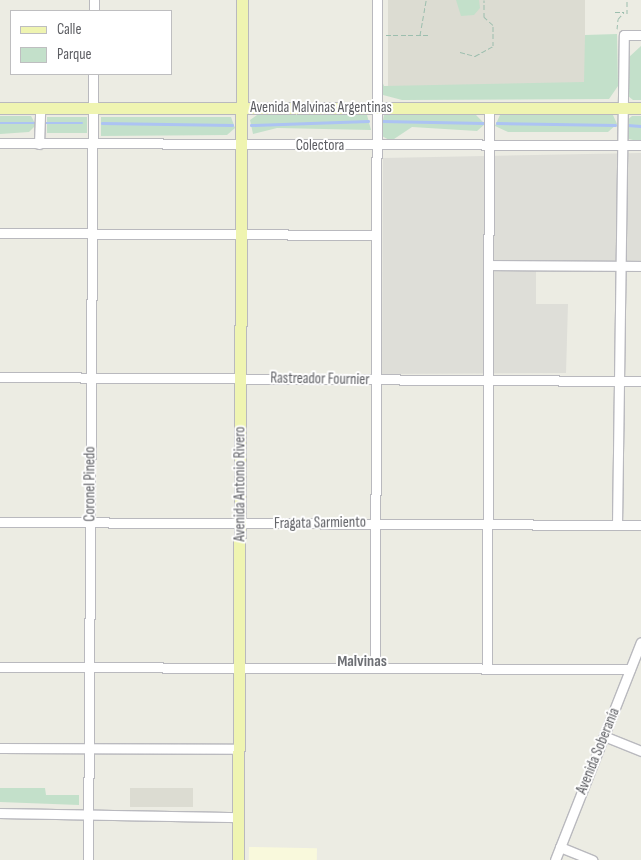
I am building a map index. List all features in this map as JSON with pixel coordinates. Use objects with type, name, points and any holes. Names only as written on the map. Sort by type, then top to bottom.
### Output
[{"type":"main road","name":"Avenida Antonio Rivero","points":[[238,860],[242,0]]},
{"type":"main road","name":"Avenida Malvinas Argentinas","points":[[0,108],[641,108]]},
{"type":"street","points":[[374,668],[377,0]]},
{"type":"street","points":[[617,525],[619,145],[624,35],[641,35]]},
{"type":"street","name":"Coronel Pinedo","points":[[88,860],[93,75]]},
{"type":"street","points":[[39,144],[40,108]]},
{"type":"street","points":[[487,669],[488,145],[490,108]]},
{"type":"street","name":"Colectora","points":[[0,143],[376,146],[641,145]]},
{"type":"street","points":[[0,233],[376,235]]},
{"type":"street","points":[[488,265],[641,266]]},
{"type":"street","name":"Rastreador Fournier","points":[[0,377],[641,380]]},
{"type":"street","name":"Fragata Sarmiento","points":[[0,522],[641,525]]},
{"type":"street","name":"Avenida Soberanía","points":[[554,860],[641,642]]},
{"type":"street","points":[[0,667],[630,669]]},
{"type":"street","points":[[604,736],[641,751]]},
{"type":"street","points":[[0,748],[239,749]]},
{"type":"street","points":[[0,813],[89,816],[238,817]]},
{"type":"street","points":[[560,847],[592,860]]},
{"type":"path","points":[[420,36],[426,0]]},
{"type":"path","points":[[460,52],[475,56],[493,46],[493,25],[484,18],[484,0]]},
{"type":"path","points":[[615,12],[627,13],[627,0]]},
{"type":"path","points":[[377,35],[431,35]]},
{"type":"shaded area","points":[[388,0],[585,0],[585,86],[388,86]]},
{"type":"shaded area","points":[[641,153],[641,270],[536,270],[536,304],[568,304],[566,373],[382,374],[383,158]]},
{"type":"shaded area","points":[[130,788],[193,788],[193,807],[130,807]]},
{"type":"shaded area","points":[[249,847],[317,848],[317,860],[249,860]]},
{"type":"green space","points":[[456,0],[479,0],[480,8],[474,15],[461,16]]},
{"type":"green space","points":[[617,34],[618,86],[609,99],[402,100],[383,95],[382,81],[384,86],[584,82],[585,35]]},
{"type":"green space","points":[[641,46],[641,100],[633,100],[628,96],[628,58]]},
{"type":"green space","points":[[257,115],[367,115],[371,130],[277,128],[253,134],[250,120]]},
{"type":"green space","points":[[384,115],[476,115],[485,124],[477,131],[412,127],[391,141],[380,135]]},
{"type":"green space","points":[[500,115],[613,115],[617,124],[608,132],[508,132],[495,126]]},
{"type":"green space","points":[[0,116],[31,116],[36,125],[29,132],[0,134]]},
{"type":"green space","points":[[632,116],[641,116],[641,142],[625,138],[625,122]]},
{"type":"green space","points":[[47,117],[87,117],[87,133],[47,133]]},
{"type":"green space","points":[[101,117],[231,117],[235,128],[227,135],[101,136]]},
{"type":"green space","points":[[0,788],[45,788],[46,795],[79,795],[79,805],[0,802]]},
{"type":"waterway","points":[[251,125],[368,121]]},
{"type":"waterway","points":[[382,121],[483,123]]},
{"type":"waterway","points":[[0,123],[35,123]]},
{"type":"waterway","points":[[45,123],[82,123]]},
{"type":"waterway","points":[[102,123],[232,125]]},
{"type":"waterway","points":[[497,123],[615,125]]},
{"type":"waterway","points":[[628,125],[641,126]]},
{"type":"district","name":"Malvinas","points":[[362,662]]}]
